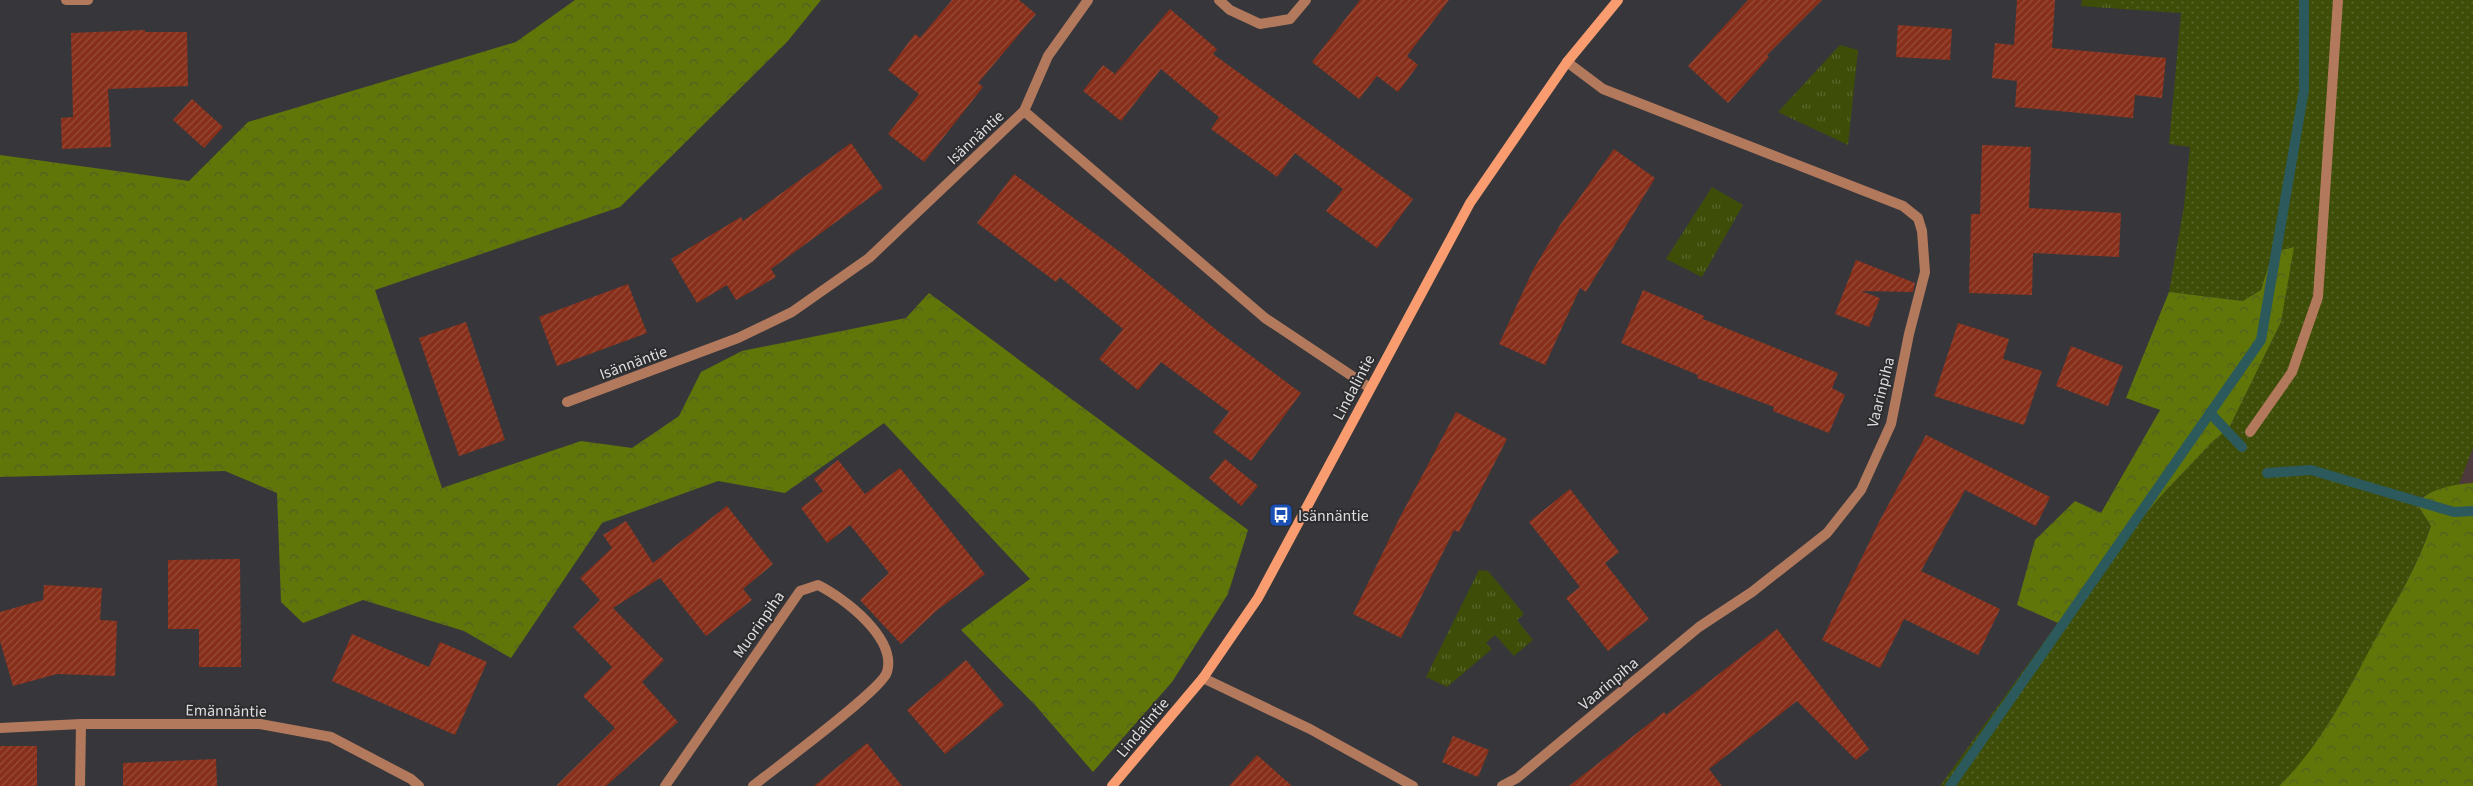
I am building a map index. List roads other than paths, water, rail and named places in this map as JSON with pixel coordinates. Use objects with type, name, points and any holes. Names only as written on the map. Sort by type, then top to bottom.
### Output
[{"type":"street","points":[[66,0],[88,0]]},
{"type":"street","points":[[1024,111],[1048,56],[1088,0]]},
{"type":"street","points":[[1218,0],[1230,10],[1260,24],[1290,18],[1306,0]]},
{"type":"street","name":"Lindalintie","points":[[1112,786],[1203,678],[1258,598],[1470,204],[1567,62],[1618,0]]},
{"type":"street","points":[[2250,432],[2292,372],[2318,297],[2338,0]]},
{"type":"street","name":"Vaarinpiha","points":[[1502,786],[1517,778],[1699,627],[1752,592],[1827,533],[1861,490],[1891,424],[1909,334],[1925,272],[1922,231],[1918,218],[1903,206],[1603,88],[1567,62]]},
{"type":"street","name":"Isännäntie","points":[[566,402],[738,338],[792,312],[869,258],[1024,111],[1264,318],[1370,388]]},
{"type":"street","name":"Muorinpiha","points":[[666,786],[800,591],[818,585],[833,593],[864,617],[889,654],[887,674],[868,694],[753,786]]},
{"type":"street","points":[[1203,678],[1310,729],[1413,786]]},
{"type":"street","points":[[80,724],[80,786]]},
{"type":"street","name":"Emännäntie","points":[[0,728],[80,724],[260,724],[331,737],[411,779],[419,786]]},
{"type":"waterway","points":[[1950,786],[2261,340],[2304,90],[2304,0]]},
{"type":"waterway","points":[[2210,413],[2242,447]]},
{"type":"waterway","points":[[2267,473],[2311,470],[2454,512],[2473,511]]},
{"type":"place","name":"Isännäntie","points":[[1281,515]]}]
